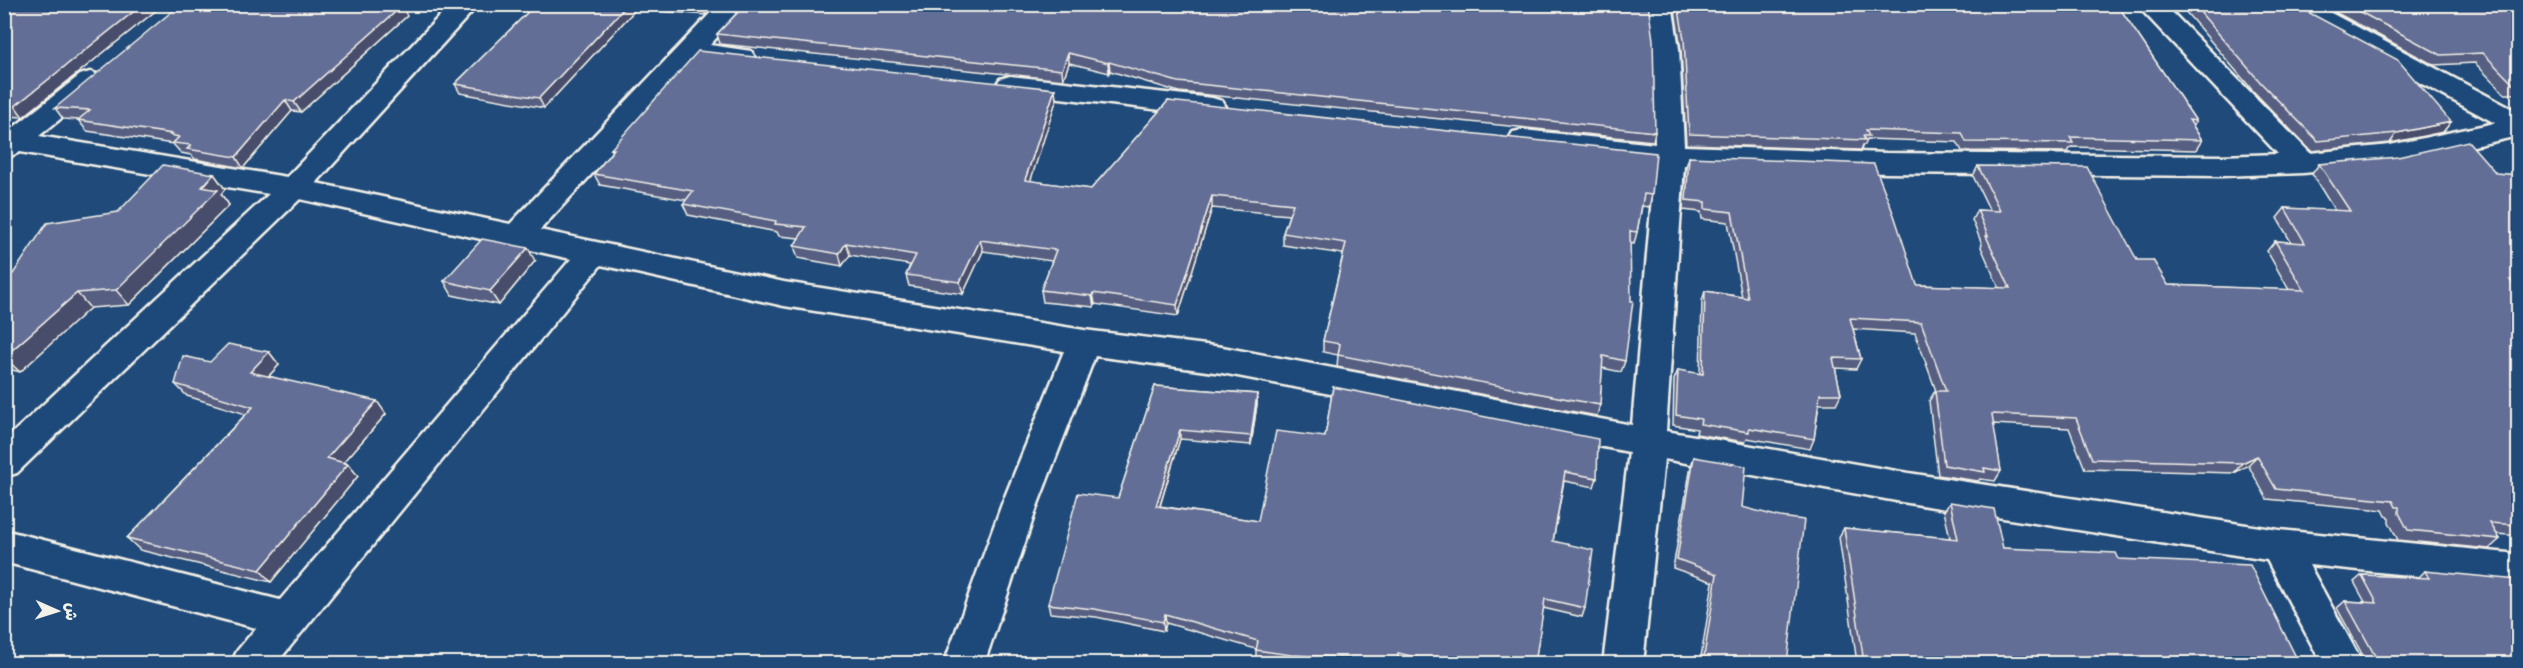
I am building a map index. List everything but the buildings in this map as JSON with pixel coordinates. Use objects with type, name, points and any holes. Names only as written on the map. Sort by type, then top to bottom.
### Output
[{"type":"street","points":[[4,464],[294,188],[466,4]]},
{"type":"street","points":[[518,235],[734,4]]},
{"type":"street","points":[[1623,663],[1648,442],[1670,155],[1666,49],[1659,4]]},
{"type":"street","points":[[2149,4],[2303,163]]},
{"type":"street","points":[[2293,4],[2518,125]]},
{"type":"street","points":[[689,51],[772,60]]},
{"type":"street","points":[[8,144],[113,62]]},
{"type":"street","points":[[984,82],[1233,109]]},
{"type":"street","points":[[1492,136],[1670,155],[1886,163],[2221,166],[2303,163],[2390,155],[2518,125]]},
{"type":"street","points":[[8,144],[294,188],[784,294],[1084,342],[1266,367],[1648,442],[1902,487],[2279,546],[2518,570]]},
{"type":"street","points":[[251,663],[594,253]]},
{"type":"street","points":[[964,663],[1020,504],[1084,342]]},
{"type":"street","points":[[4,546],[287,619]]},
{"type":"street","points":[[2279,546],[2343,663]]}]
